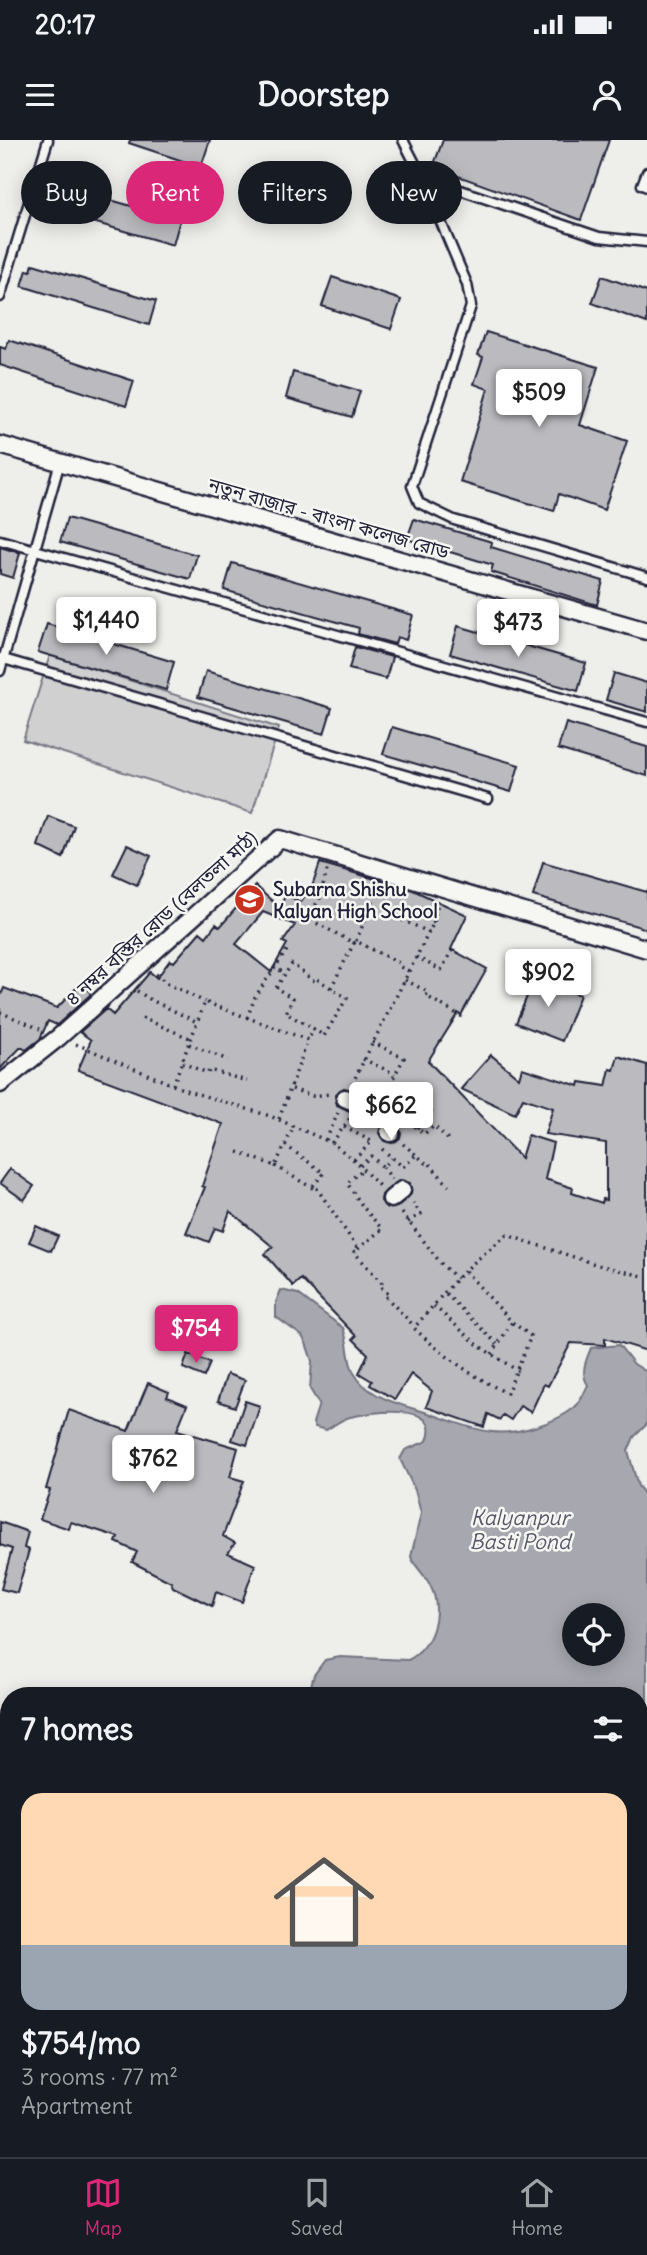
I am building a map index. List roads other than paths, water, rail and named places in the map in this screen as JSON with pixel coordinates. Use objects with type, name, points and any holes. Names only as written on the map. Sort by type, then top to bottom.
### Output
[{"type":"street","name":"নতুন বাজার - বাংলা কলেজ রোড","points":[[0,444],[647,631]]},
{"type":"street","name":"৪ নম্বর বস্তির রোড (বেলতলা মাঠ)","points":[[0,1084],[59,1037],[279,839],[647,949]]},
{"type":"lane","points":[[0,297],[48,140]]},
{"type":"lane","points":[[402,140],[413,161]]},
{"type":"lane","points":[[647,172],[642,185],[647,187]]},
{"type":"lane","points":[[462,191],[599,237],[647,242]]},
{"type":"lane","points":[[442,224],[467,284],[471,306],[412,486],[419,503],[454,520],[647,577]]},
{"type":"lane","points":[[0,671],[60,462]]},
{"type":"lane","points":[[0,540],[647,722]]},
{"type":"lane","points":[[2,658],[488,799]]},
{"type":"water","name":"Kalyanpur Basti Pond","points":[[281,1290],[298,1294],[343,1328],[354,1373],[371,1391],[398,1404],[492,1432],[513,1432],[535,1427],[574,1408],[588,1385],[584,1371],[591,1348],[619,1345],[634,1364],[647,1372],[647,1424],[634,1437],[628,1451],[638,1486],[647,1497],[647,1687],[311,1687],[314,1675],[325,1660],[340,1657],[408,1660],[417,1654],[430,1637],[436,1605],[428,1581],[411,1557],[421,1513],[415,1490],[400,1459],[405,1450],[427,1441],[429,1428],[425,1419],[402,1412],[372,1413],[350,1417],[326,1430],[315,1427],[313,1423],[319,1404],[310,1389],[312,1361],[302,1336],[276,1317],[276,1302]]},
{"type":"place","name":"Subarna Shishu Kalyan High School","points":[[250,900]]}]
